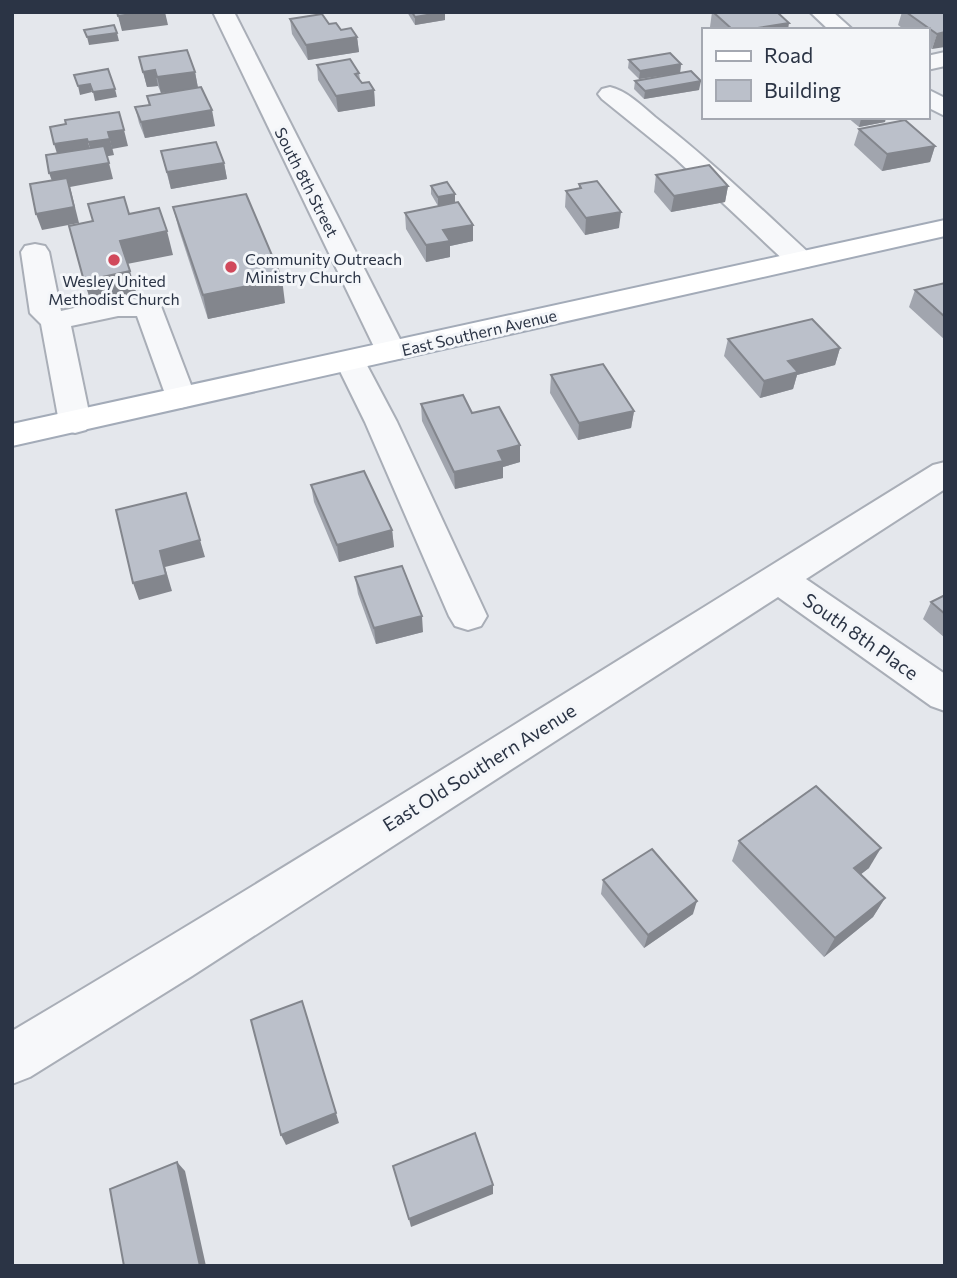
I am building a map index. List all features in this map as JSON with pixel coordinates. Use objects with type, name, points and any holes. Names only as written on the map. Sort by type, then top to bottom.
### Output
[{"type":"main road","name":"East Southern Avenue","points":[[12,435],[945,228]]},
{"type":"street","name":"South 8th Street","points":[[223,12],[391,351]]},
{"type":"street","points":[[820,12],[840,28]]},
{"type":"street","points":[[610,94],[652,124],[697,162],[800,260]]},
{"type":"street","points":[[929,97],[945,109]]},
{"type":"street","points":[[35,252],[45,313],[55,321],[75,422]]},
{"type":"street","points":[[55,321],[118,307],[149,307],[180,398]]},
{"type":"street","points":[[350,361],[382,422],[468,616]]},
{"type":"street","name":"East Old Southern Avenue","points":[[12,1059],[175,960],[945,473]]},
{"type":"street","name":"South 8th Place","points":[[777,577],[945,695]]},
{"type":"building","points":[[117,12],[146,12],[118,16]]},
{"type":"building","points":[[412,12],[445,12],[415,17]]},
{"type":"building","points":[[713,12],[777,12],[789,23],[758,28],[731,28]]},
{"type":"building","points":[[906,12],[945,12],[945,32],[937,34]]},
{"type":"building","points":[[322,14],[329,24],[336,23],[341,30],[351,28],[357,37],[306,45],[290,19]]},
{"type":"building","points":[[114,25],[117,33],[87,37],[84,30]]},
{"type":"building","points":[[187,50],[195,72],[157,77],[155,70],[143,72],[139,57]]},
{"type":"building","points":[[670,53],[681,64],[640,71],[629,60]]},
{"type":"building","points":[[350,59],[359,73],[355,74],[362,83],[369,82],[374,90],[336,96],[317,65]]},
{"type":"building","points":[[108,69],[115,89],[93,92],[90,84],[78,86],[74,75]]},
{"type":"building","points":[[691,71],[701,81],[645,91],[635,81]]},
{"type":"building","points":[[201,87],[212,110],[141,122],[135,107],[150,105],[147,96]]},
{"type":"building","points":[[119,112],[124,130],[108,132],[110,139],[54,144],[50,127],[66,124],[65,120]]},
{"type":"building","points":[[905,120],[935,146],[887,154],[859,129]]},
{"type":"building","points":[[216,142],[224,163],[167,172],[161,151]]},
{"type":"building","points":[[104,146],[109,163],[49,173],[46,155]]},
{"type":"building","points":[[709,165],[728,186],[674,196],[656,175]]},
{"type":"building","points":[[67,178],[74,207],[36,214],[30,184]]},
{"type":"building","points":[[597,181],[621,212],[586,218],[566,191],[581,188],[579,184]]},
{"type":"building","points":[[447,182],[455,194],[438,197],[431,186]]},
{"type":"building","name":"Community Outreach Ministry Church","points":[[246,194],[282,279],[203,295],[173,207]]},
{"type":"building","points":[[124,197],[129,214],[159,208],[167,231],[120,241],[130,271],[84,281],[69,226],[93,221],[88,204]]},
{"type":"building","points":[[458,202],[473,225],[443,230],[450,241],[426,245],[405,213]]},
{"type":"building","points":[[945,283],[945,317],[915,290]]},
{"type":"building","points":[[812,319],[840,348],[788,361],[798,372],[764,381],[728,339]]},
{"type":"building","points":[[603,364],[634,411],[579,423],[551,375]]},
{"type":"building","points":[[463,395],[472,413],[499,407],[520,445],[498,451],[503,461],[454,472],[421,404]]},
{"type":"building","points":[[364,471],[392,530],[337,545],[311,485]]},
{"type":"building","points":[[186,493],[200,540],[160,551],[166,575],[133,583],[116,510]]},
{"type":"building","points":[[402,566],[422,616],[374,628],[355,577]]},
{"type":"building","points":[[945,595],[945,614],[931,602]]},
{"type":"building","points":[[816,786],[881,848],[854,868],[885,898],[835,938],[739,841]]},
{"type":"building","points":[[652,849],[697,901],[648,935],[603,880]]},
{"type":"building","points":[[302,1001],[336,1113],[281,1135],[251,1020]]},
{"type":"building","points":[[475,1133],[493,1185],[409,1219],[393,1166]]},
{"type":"building","points":[[177,1162],[200,1266],[124,1266],[110,1189]]},
{"type":"place","name":"Wesley United Methodist Church","points":[[114,260]]},
{"type":"place","name":"Community Outreach Ministry Church","points":[[231,267]]}]
